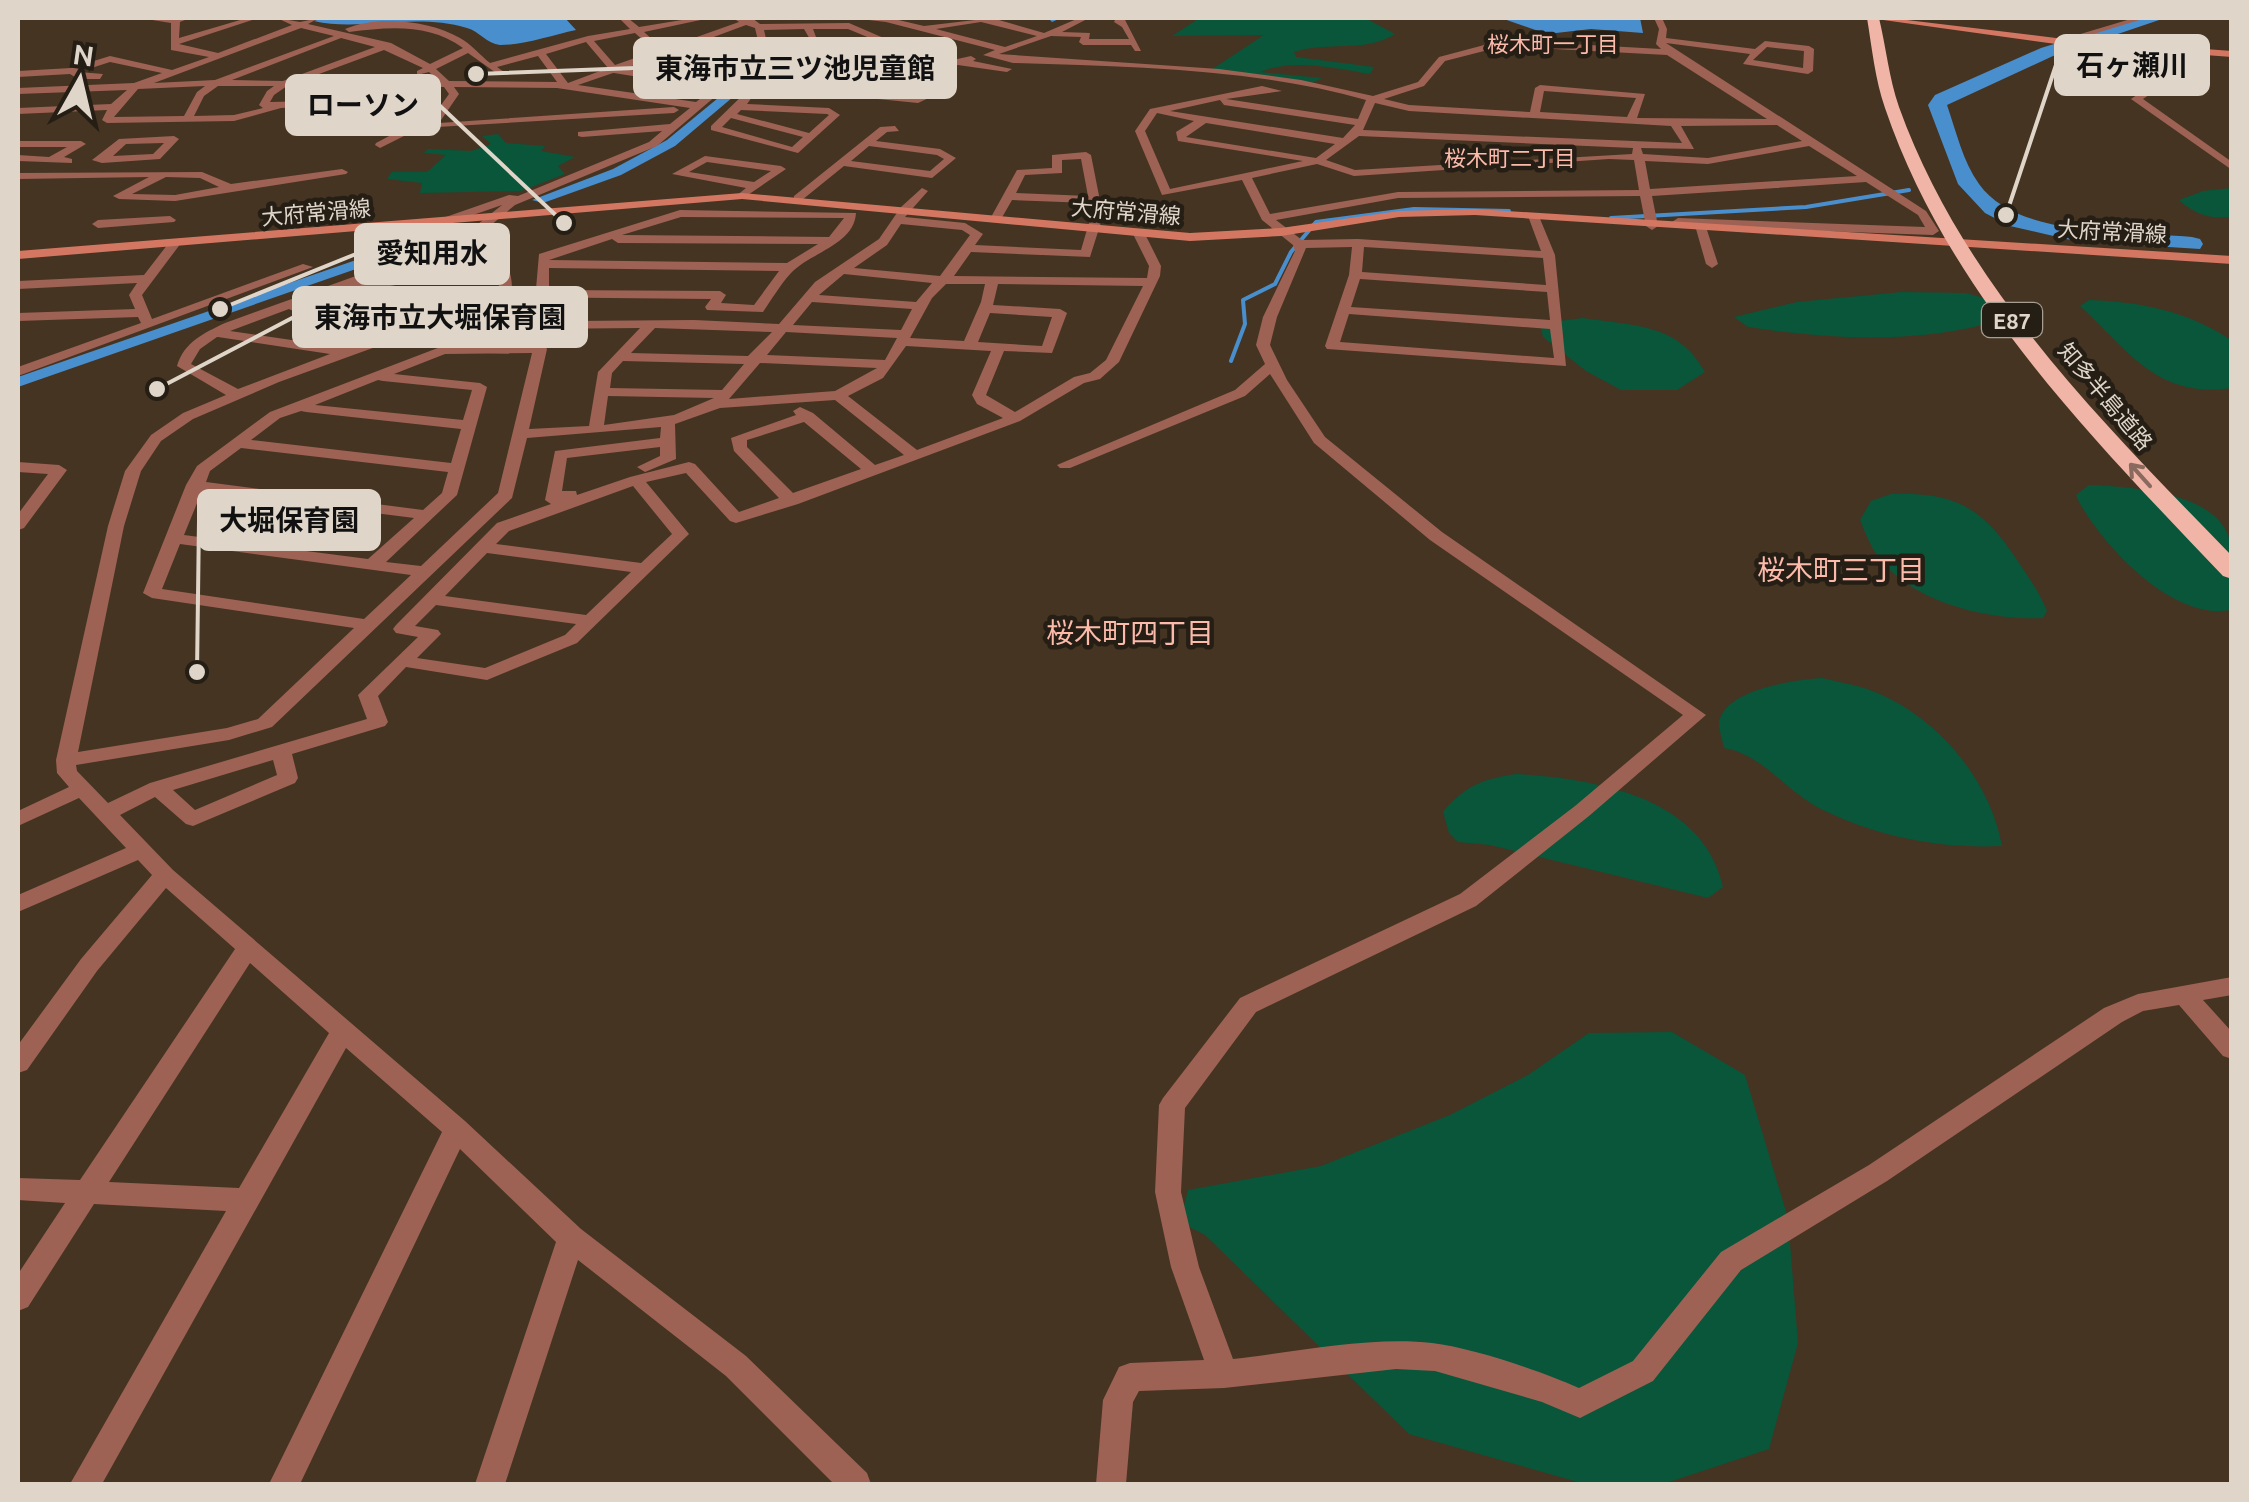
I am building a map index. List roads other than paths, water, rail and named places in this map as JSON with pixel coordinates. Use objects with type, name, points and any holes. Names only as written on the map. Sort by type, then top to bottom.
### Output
[{"type":"highway","name":"知多半島道路","points":[[1879,19],[1923,146],[1970,232],[2016,299],[2081,380],[2232,546]]},
{"type":"highway","name":"知多半島道路","points":[[1879,19],[1892,105],[1922,180],[1950,231],[1994,298],[2068,392],[2232,572]]},
{"type":"main road","points":[[1879,19],[1950,23],[2078,43],[2232,54]]},
{"type":"main road","name":"大府常滑線","points":[[18,255],[742,196],[798,198],[903,213],[996,218],[1139,234],[1214,237],[1400,214],[1475,212],[2232,260]]},
{"type":"street","points":[[144,18],[188,18]]},
{"type":"street","points":[[174,43],[254,18]]},
{"type":"street","points":[[280,18],[319,32],[388,46],[448,84],[454,94],[431,127]]},
{"type":"street","points":[[279,106],[244,117],[107,120],[114,106],[136,86],[315,18]]},
{"type":"street","points":[[623,18],[662,52],[750,67]]},
{"type":"street","points":[[489,66],[588,39],[706,18]]},
{"type":"street","points":[[855,18],[888,18],[1005,50]]},
{"type":"street","points":[[888,41],[923,29],[981,18],[1044,34],[1087,35],[1083,42],[1134,42]]},
{"type":"street","points":[[1658,18],[1669,52]]},
{"type":"street","points":[[1662,36],[1670,31],[1674,18]]},
{"type":"street","points":[[2061,41],[2142,18]]},
{"type":"street","points":[[825,69],[914,72],[1005,50],[1080,19]]},
{"type":"street","points":[[1053,21],[1080,19]]},
{"type":"street","points":[[566,86],[700,39],[741,20],[859,28],[911,52],[825,69],[738,77]]},
{"type":"street","points":[[1104,22],[1119,20],[1126,25],[1140,64]]},
{"type":"street","points":[[176,21],[174,48],[269,62]]},
{"type":"street","points":[[237,395],[184,366],[191,350],[216,332],[463,242],[522,198],[625,158],[676,127],[720,87],[766,57],[758,22]]},
{"type":"street","points":[[319,32],[408,25],[462,42],[489,66],[520,85]]},
{"type":"street","points":[[700,39],[766,50],[816,44],[807,26]]},
{"type":"street","points":[[188,117],[200,94],[216,83],[344,35]]},
{"type":"street","points":[[1662,36],[1712,46],[1761,48],[1809,50],[1808,71],[1746,62],[1761,48]]},
{"type":"street","points":[[588,39],[614,70],[720,87]]},
{"type":"street","points":[[1090,42],[1090,62]]},
{"type":"street","points":[[988,54],[1013,60],[1140,64],[1344,91],[1369,102],[1421,84],[1442,60],[1488,47],[1535,45],[1669,52],[1922,214],[1934,231],[1652,224],[1641,159],[1628,120],[1642,96],[1540,88],[1534,116]]},
{"type":"street","points":[[388,46],[285,84],[270,93],[264,105],[355,102],[379,106],[416,126],[431,127],[698,107]]},
{"type":"street","points":[[355,102],[468,50]]},
{"type":"street","points":[[2190,52],[2199,58],[2136,100],[2232,167]]},
{"type":"street","points":[[540,53],[566,86]]},
{"type":"street","points":[[18,74],[72,71],[110,58],[171,72]]},
{"type":"street","points":[[959,62],[993,68],[1121,75],[1140,64]]},
{"type":"street","points":[[72,71],[78,76],[126,75],[149,68]]},
{"type":"street","points":[[914,72],[930,80],[918,85]]},
{"type":"street","points":[[732,111],[829,111],[835,115],[794,151],[715,128],[732,111],[757,87],[758,78]]},
{"type":"street","points":[[20,94],[216,83],[501,84],[566,86],[698,107]]},
{"type":"street","points":[[379,106],[426,84]]},
{"type":"street","points":[[498,98],[501,84]]},
{"type":"street","points":[[1369,102],[1359,128],[1319,161],[1166,193],[1140,132],[1154,112],[1262,89],[1369,102],[1432,110],[1674,122],[1778,122]]},
{"type":"street","points":[[585,118],[596,90]]},
{"type":"street","points":[[1210,100],[1359,128],[1423,135],[1690,147]]},
{"type":"street","points":[[18,111],[114,106]]},
{"type":"street","points":[[1424,166],[1423,135],[1432,110]]},
{"type":"street","points":[[732,111],[810,136]]},
{"type":"street","points":[[1154,112],[1345,142]]},
{"type":"street","points":[[1192,152],[1180,134],[1203,120]]},
{"type":"street","points":[[1674,122],[1690,147],[1687,160]]},
{"type":"street","points":[[380,144],[416,126]]},
{"type":"street","points":[[582,134],[676,127]]},
{"type":"street","points":[[798,198],[884,129],[895,130]]},
{"type":"street","points":[[1182,138],[1319,161],[1354,172],[1609,156],[1720,159],[1808,142]]},
{"type":"street","points":[[18,158],[47,162],[102,160],[156,157],[174,139],[123,141],[102,160]]},
{"type":"street","points":[[844,163],[932,175],[951,158],[940,152],[868,142]]},
{"type":"street","points":[[18,144],[81,144],[19,176]]},
{"type":"street","points":[[1238,162],[1271,152]]},
{"type":"street","points":[[975,249],[1086,254],[1097,216],[1086,155],[1056,157],[1058,170],[1050,174],[1021,172],[996,218]]},
{"type":"street","points":[[742,196],[781,169],[705,159],[678,174],[756,186]]},
{"type":"street","points":[[164,174],[119,196],[154,202],[182,200],[230,188],[342,172]]},
{"type":"street","points":[[1354,172],[1356,202]]},
{"type":"street","points":[[19,176],[202,176],[230,188]]},
{"type":"street","points":[[1224,1374],[1184,1267],[1168,1192],[1172,1105],[1248,1005],[1468,900],[1696,715],[1436,536],[1319,440],[1263,345],[1270,317],[1302,251],[1282,231],[1246,178]]},
{"type":"street","points":[[1282,231],[1356,202],[1398,195],[1647,193],[1867,179]]},
{"type":"street","points":[[520,434],[692,417],[721,399],[752,360],[838,270],[883,242],[922,191]]},
{"type":"street","points":[[1008,196],[1094,200]]},
{"type":"street","points":[[444,221],[490,202],[522,198]]},
{"type":"street","points":[[156,245],[182,200]]},
{"type":"street","points":[[680,213],[695,200]]},
{"type":"street","points":[[506,293],[720,295],[712,307],[758,309],[789,267],[835,240],[847,229],[852,215],[680,213],[542,258],[542,292]]},
{"type":"street","points":[[602,392],[786,402],[838,396],[878,375],[889,364],[920,306],[977,232],[903,213]]},
{"type":"street","points":[[1358,243],[1355,275],[1332,346],[1561,363],[1549,255],[1534,216]]},
{"type":"street","points":[[98,224],[170,220]]},
{"type":"street","points":[[1702,229],[1712,264]]},
{"type":"street","points":[[1282,231],[1358,243],[1549,255]]},
{"type":"street","points":[[106,813],[157,788],[378,722],[368,696],[432,634],[402,629],[503,527],[636,480],[689,467],[736,518],[1015,418],[1079,380],[1095,376],[1112,362],[1152,282],[1155,266],[1139,234]]},
{"type":"street","points":[[601,238],[835,240]]},
{"type":"street","points":[[463,242],[496,256],[509,279],[504,308],[496,324]]},
{"type":"street","points":[[143,321],[135,295],[175,244]]},
{"type":"street","points":[[1448,282],[1450,249]]},
{"type":"street","points":[[543,264],[789,267]]},
{"type":"street","points":[[18,364],[307,267]]},
{"type":"street","points":[[838,270],[942,280],[1152,282]]},
{"type":"street","points":[[1355,275],[1552,289]]},
{"type":"street","points":[[18,285],[146,279]]},
{"type":"street","points":[[969,346],[992,280]]},
{"type":"street","points":[[353,283],[504,308]]},
{"type":"street","points":[[811,298],[920,306]]},
{"type":"street","points":[[289,306],[414,331]]},
{"type":"street","points":[[856,1484],[736,1366],[570,1238],[456,1129],[165,874],[67,773],[66,760],[116,526],[133,471],[156,438],[188,416],[346,352],[414,331],[496,324],[652,324],[782,328],[1047,350],[1060,313],[985,309]]},
{"type":"street","points":[[1345,310],[1557,324]]},
{"type":"street","points":[[18,318],[143,321]]},
{"type":"street","points":[[18,372],[138,328],[143,321]]},
{"type":"street","points":[[596,428],[605,372],[652,324]]},
{"type":"street","points":[[216,332],[346,352]]},
{"type":"street","points":[[999,347],[979,394],[982,401],[1015,418]]},
{"type":"street","points":[[66,760],[230,734],[264,723],[506,495],[540,349],[443,350],[275,415],[202,469],[152,593],[368,625]]},
{"type":"street","points":[[619,357],[889,364]]},
{"type":"street","points":[[1065,465],[1240,393],[1272,365]]},
{"type":"street","points":[[372,564],[448,496],[480,387],[381,377]]},
{"type":"street","points":[[838,396],[915,456]]},
{"type":"street","points":[[786,402],[873,471]]},
{"type":"street","points":[[299,407],[469,424]]},
{"type":"street","points":[[792,501],[739,448],[739,438],[808,416]]},
{"type":"street","points":[[668,421],[668,442],[668,459],[552,500],[560,454],[668,442]]},
{"type":"street","points":[[237,443],[456,468]]},
{"type":"street","points":[[18,467],[58,470],[23,510],[18,525]]},
{"type":"street","points":[[402,661],[487,674],[571,639],[681,534],[636,480]]},
{"type":"street","points":[[194,485],[427,515]]},
{"type":"street","points":[[172,538],[424,572]]},
{"type":"street","points":[[482,547],[646,570]]},
{"type":"street","points":[[430,600],[590,622]]},
{"type":"street","points":[[157,788],[194,819],[288,778],[280,751]]},
{"type":"street","points":[[18,819],[84,788]]},
{"type":"street","points":[[18,904],[140,850]]},
{"type":"street","points":[[18,1064],[89,966],[165,874]]},
{"type":"street","points":[[18,1298],[248,947]]},
{"type":"street","points":[[1112,1484],[1118,1400],[1130,1377],[1224,1374],[1396,1355],[1435,1357],[1544,1388],[1580,1403],[1643,1372],[1730,1260],[1878,1173],[2113,1015],[2138,1003],[2232,986]]},
{"type":"street","points":[[2183,993],[2232,1049]]},
{"type":"street","points":[[85,1484],[343,1031]]},
{"type":"street","points":[[284,1484],[456,1129]]},
{"type":"street","points":[[18,1189],[244,1200]]},
{"type":"street","points":[[490,1484],[570,1238]]},
{"type":"water","points":[[565,18],[576,30],[500,45],[471,30],[447,24],[314,21]]},
{"type":"water","points":[[1501,18],[1640,18],[1643,33],[1591,29],[1547,34]]},
{"type":"waterway","points":[[1052,19],[1056,18]]},
{"type":"waterway","points":[[2157,18],[2047,52],[1942,99],[1937,105],[1968,184],[1993,209],[2045,229],[2192,244]]},
{"type":"waterway","points":[[538,200],[617,172],[671,143],[755,73],[787,61],[859,48]]},
{"type":"waterway","points":[[1611,218],[1806,207],[1909,190]]},
{"type":"waterway","points":[[1231,361],[1245,324],[1243,300],[1275,284],[1291,252],[1316,222],[1414,209],[1509,211]]},
{"type":"waterway","points":[[18,382],[437,236]]},
{"type":"place","name":"東海市立三ツ池児童館","points":[[476,74]]},
{"type":"place","name":"石ヶ瀬川","points":[[2006,215]]},
{"type":"place","name":"ローソン","points":[[564,223]]},
{"type":"place","name":"愛知用水","points":[[220,309]]},
{"type":"place","name":"東海市立大堀保育園","points":[[157,389]]},
{"type":"place","name":"大堀保育園","points":[[197,672]]},
{"type":"district","name":"桜木町一丁目","points":[[1553,43]]},
{"type":"district","name":"桜木町二丁目","points":[[1510,157]]},
{"type":"district","name":"桜木町三丁目","points":[[1841,569]]},
{"type":"district","name":"桜木町四丁目","points":[[1130,632]]}]
